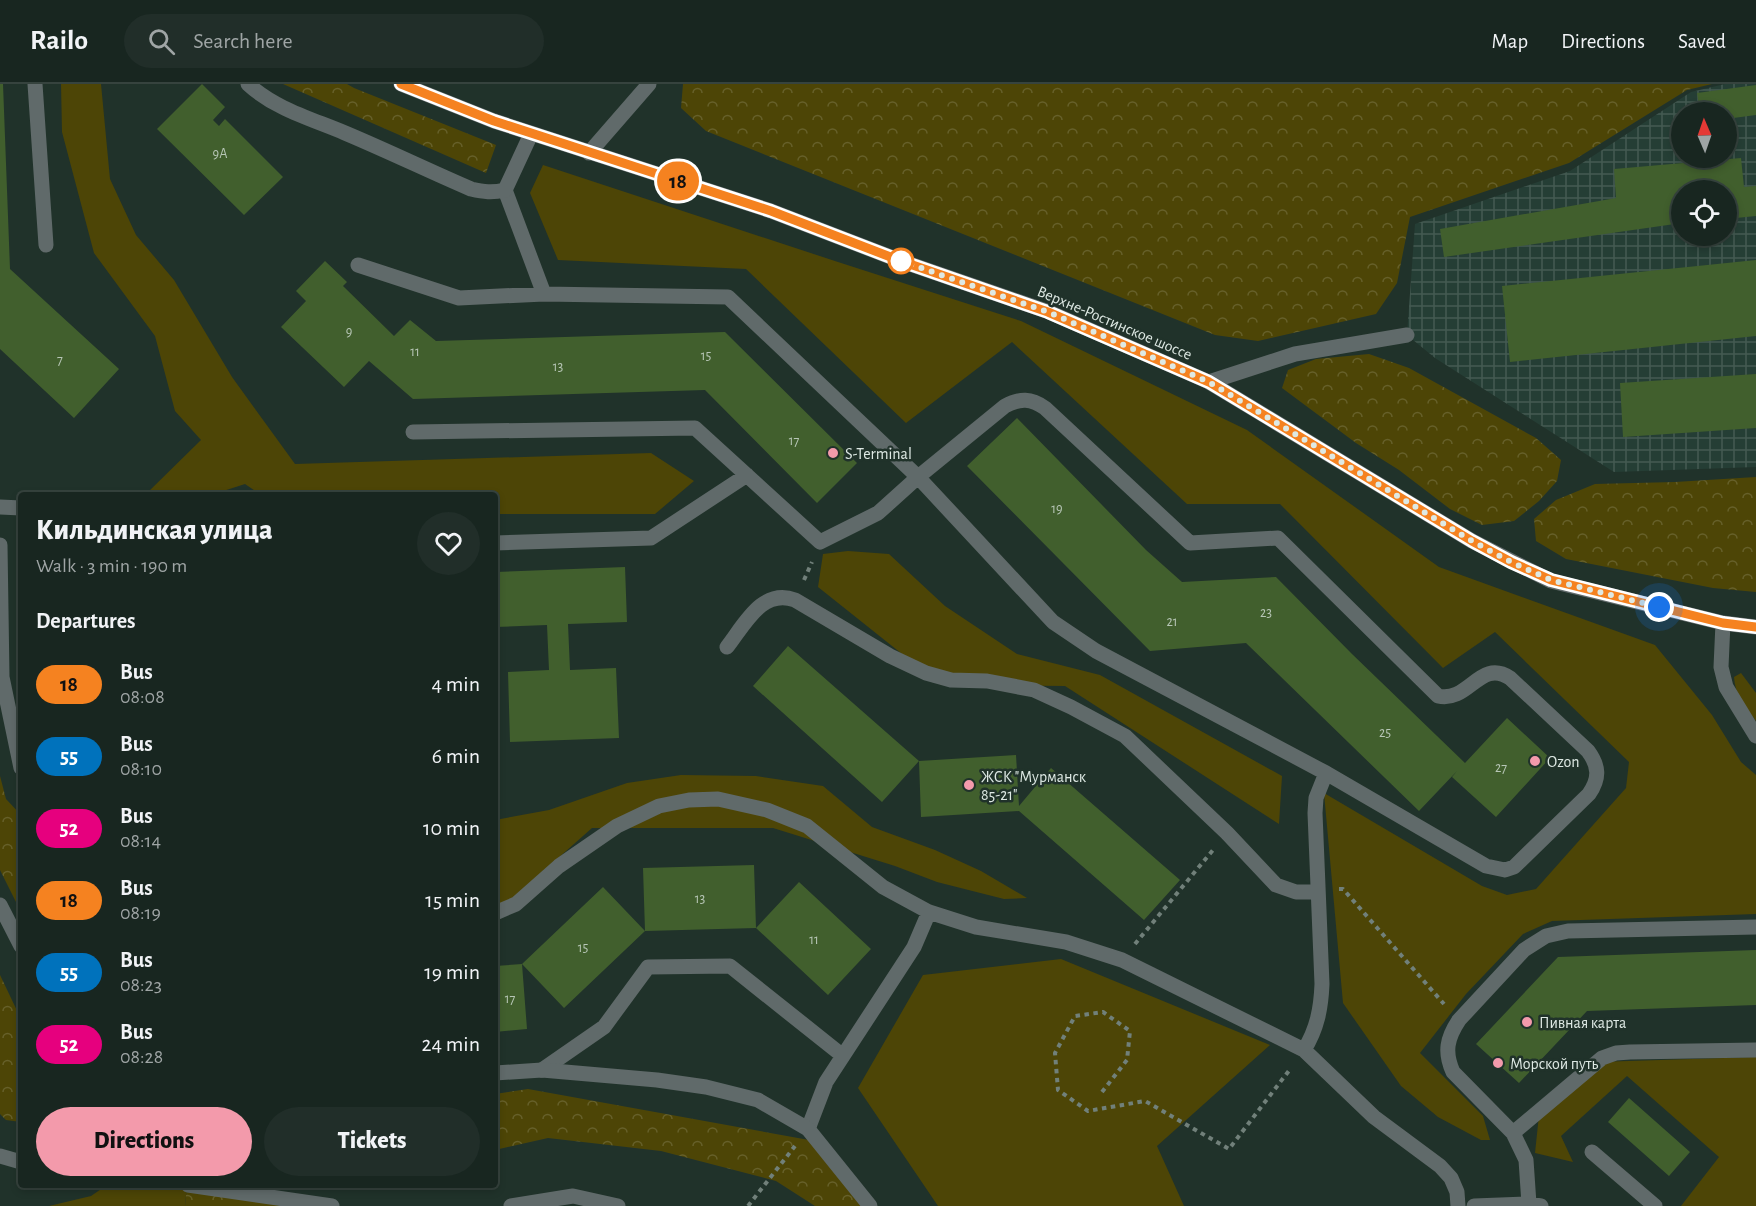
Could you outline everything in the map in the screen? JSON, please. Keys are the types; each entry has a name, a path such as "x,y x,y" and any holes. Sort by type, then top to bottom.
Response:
{"street":[{"path":"35,84 46,245"},
{"path":"248,84 259,95 290,111 345,132 471,189 494,193 505,190"},
{"name":"Верхне-Ростинское шоссе","path":"401,84 531,134 771,211 901,261 1048,312 1209,382 1423,512 1511,562 1551,580 1723,623 1756,627"},
{"path":"590,153 649,84"},
{"path":"531,134 505,190 544,294"},
{"path":"358,265 459,298 544,294 728,297 918,477 1053,622 1096,651 1326,773 1486,866 1505,870 1514,867 1589,794 1596,784 1598,773 1595,761 1588,751 1504,674 1489,673 1453,696 1438,696 1278,538 1190,543 1036,402 1025,399 1005,406 918,477 878,513 820,542 695,428 412,432"},
{"path":"1209,382 1295,354 1407,335"},
{"path":"498,543 651,538 747,475"},
{"path":"0,507 18,508"},
{"path":"0,545 2,677 18,754"},
{"path":"727,647 761,603 786,596 890,656 926,673 951,680 987,681 1034,690 1125,736 1227,833 1276,885 1296,892 1317,892"},
{"path":"1723,623 1721,667 1726,687 1756,736"},
{"path":"1304,1050 1313,1035 1320,1010 1322,984 1315,813 1318,792 1326,773"},
{"path":"498,912 516,904 560,866 617,826 659,807 689,800 718,799 767,810 807,826 883,887 929,912 976,927 1066,942 1122,960 1304,1050 1374,1117 1440,1166 1451,1178 1457,1192 1458,1206"},
{"path":"0,904 18,940"},
{"path":"808,1129 826,1083 914,947 929,912"},
{"path":"1474,1206 1535,1205 1526,1160 1513,1133 1453,1072 1447,1060 1446,1046 1450,1033 1459,1020 1524,950 1545,936 1568,931 1756,927"},
{"path":"542,1070 604,1027 648,967 730,966 843,1056"},
{"path":"1513,1133 1602,1058 1616,1053 1756,1050"},
{"path":"498,1073 542,1070 657,1080 706,1087 758,1100 808,1129 870,1206"},
{"path":"1592,1152 1655,1206"},
{"path":"0,1156 18,1161"},
{"path":"209,1188 332,1206"},
{"path":"511,1206 573,1196 618,1206"}],"path":[{"path":"795,600 820,542"},
{"path":"1153,921 1196,871"},
{"path":"1317,892 1343,889 1459,1020"},
{"path":"1102,1092 1127,1060 1130,1031 1103,1012 1075,1016 1055,1053 1058,1090 1088,1111 1145,1101 1228,1149 1304,1050"},
{"path":"748,1206 808,1129"}],"shaded area":[{"path":"1725,84 1756,84 1756,467 1614,472 1435,358 1407,335 1415,224 1570,171 1671,105 1671,168 1737,168 1737,102 1676,102 1691,92"}],"green space":[{"path":"61,84 101,84 110,179 136,235 174,280 232,377 295,464 651,453 694,481 655,514 498,514 498,492 257,492 245,484 220,492 148,492 201,440 175,411 155,336 94,253 62,132"},
{"path":"283,84 347,84 496,145 486,173"},
{"path":"683,84 1712,84 1687,90 1569,163 1410,217 1397,283 1376,314 1258,341 1215,335 706,131 681,108"},
{"path":"543,165 1021,321 1247,430 1439,567 1655,645 1712,715 1741,762 1756,775 1756,914 1552,921 1523,934 1466,994 1420,1053 1483,1116 1490,1140 1481,1140 1438,1117 1401,1086 1343,1003 1324,793 1482,886 1507,895 1536,889 1626,788 1629,762 1495,632 1443,668 1280,504 1187,504 1012,342 906,423 746,269 558,260 530,193"},
{"path":"1369,354 1409,368 1536,438 1561,460 1557,481 1539,501 1514,521 1482,525 1450,509 1399,470 1356,443 1282,388 1288,370 1316,359"},
{"path":"1756,477 1756,592 1713,588 1566,559 1536,541 1534,519 1556,500 1595,484"},
{"path":"848,551 889,554 945,606 1017,654 1100,675 1282,776 1279,824 1065,686 941,685 818,587 823,554"},
{"path":"1741,673 1756,693 1756,721 1744,706 1736,690 1734,677"},
{"path":"681,775 756,776 823,786 872,827 935,850 981,871 1027,898 1004,899 937,882 895,866 773,828 592,828 498,911 498,819 549,810 627,783"},
{"path":"0,776 6,799 18,812 18,906 0,870"},
{"path":"1061,959 1270,1045 1157,1146 1184,1206 938,1206 858,1088 923,975"},
{"path":"0,975 18,1013 18,1122 6,1120 0,1114"},
{"path":"1756,1057 1756,1206 1681,1206 1719,1157 1627,1076 1561,1136 1573,1162 1535,1153 1539,1115 1596,1062"},
{"path":"528,1089 820,1142 872,1206 815,1206 776,1181 661,1151 548,1138 498,1149 498,1094"},
{"path":"103,1188 187,1188 185,1206 49,1206 91,1196"},
{"path":"187,1188 208,1188 333,1206 185,1206"}],"building":[{"path":"0,84 3,84 10,269 119,369 74,418 0,349"},
{"path":"202,84 225,107 213,120 219,126 225,119 283,177 244,215 157,129"},
{"path":"1756,85 1756,115 1737,118 1737,102 1698,102 1697,93"},
{"path":"1737,158 1741,158 1744,187 1756,186 1756,216 1737,218 1737,180 1671,180 1671,225 1444,257 1440,229 1616,198 1614,169 1671,164 1671,168 1737,168"},
{"path":"1756,260 1756,336 1510,362 1502,286"},
{"path":"325,261 347,282 343,286 394,336 410,320 436,341 725,332 857,463 817,503 705,390 413,399 369,361 344,387 281,327 306,301 296,291"},
{"path":"1756,374 1756,428 1623,437 1620,383"},
{"path":"1017,418 1146,550 1182,582 1276,577 1465,763 1507,718 1550,758 1496,817 1452,777 1457,771 1419,811 1246,643 1150,651 967,466"},
{"path":"625,567 627,622 568,624 570,670 616,668 619,738 510,742 508,672 549,670 547,625 498,627 498,572"},
{"path":"788,646 919,761 882,802 753,686"},
{"name":"ЖСК \"Мурманск 85-21\"","path":"1016,755 1019,806 1051,768 1180,880 1144,920 1019,811 921,817 919,761"},
{"path":"754,865 756,928 645,931 643,868"},
{"path":"799,882 871,949 828,995 756,928"},
{"path":"603,887 645,931 564,1008 522,964"},
{"path":"1756,950 1756,1005 1587,1011 1519,1083 1476,1044 1558,957"},
{"path":"522,964 527,1029 498,1032 498,966"},
{"path":"1629,1098 1690,1152 1669,1176 1608,1122"}],"bus line":[{"name":"18","path":"401,84 494,121 771,211 901,261 1048,312 1209,382 1472,541 1551,580 1723,623 1756,627"}],"place":[{"name":"S-Terminal","path":"833,453"},
{"name":"Ozon","path":"1535,761"},
{"name":"ЖСК \"Мурманск 85-21\"","path":"969,785"},
{"name":"Пивная карта","path":"1527,1022"},
{"name":"Морской путь","path":"1498,1063"}],"route":[{"path":"901,261 1048,312 1209,382 1472,541 1511,562 1551,580 1659,607"}]}
